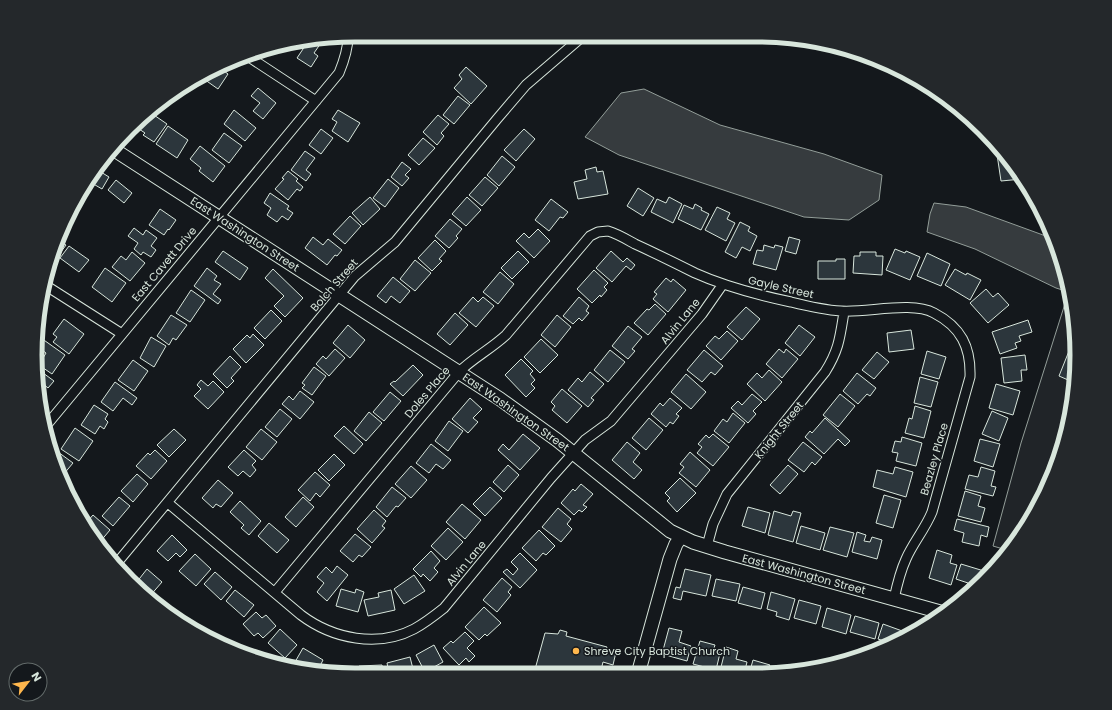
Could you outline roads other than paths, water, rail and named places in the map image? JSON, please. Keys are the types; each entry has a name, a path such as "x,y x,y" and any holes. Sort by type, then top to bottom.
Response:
{"street":[{"name":"East Cavett Drive","path":"49,422 339,73 345,60 348,42"},
{"name":"Bolch Street","path":"120,561 355,276 395,242 526,85 576,42"},
{"path":"253,59 316,101"},
{"name":"East Washington Street","path":"117,152 500,399 574,453 670,531 681,537 707,546 937,611"},
{"name":"Doles Place","path":"275,592 459,372 480,354 495,346 506,336 590,236 598,232 612,232"},
{"name":"Gayle Street","path":"612,232 696,273 723,284 760,296 825,310 844,312 912,308 934,312 951,324"},
{"name":"Alvin Lane","path":"168,503 309,621 335,634 363,640 382,639 413,630 444,608 551,478 585,440 611,422 702,314 723,284"},
{"path":"50,287 122,334"},
{"name":"Knight Street","path":"707,546 713,524 727,494 825,372 834,358 839,343 844,312"},
{"name":"Beazley Place","path":"894,599 906,558 932,512 970,377 970,363 964,342 961,335 951,324"},
{"path":"640,668 670,559 681,537"}],"place":[{"name":"Shreve City Baptist Church","path":"576,651"}]}
